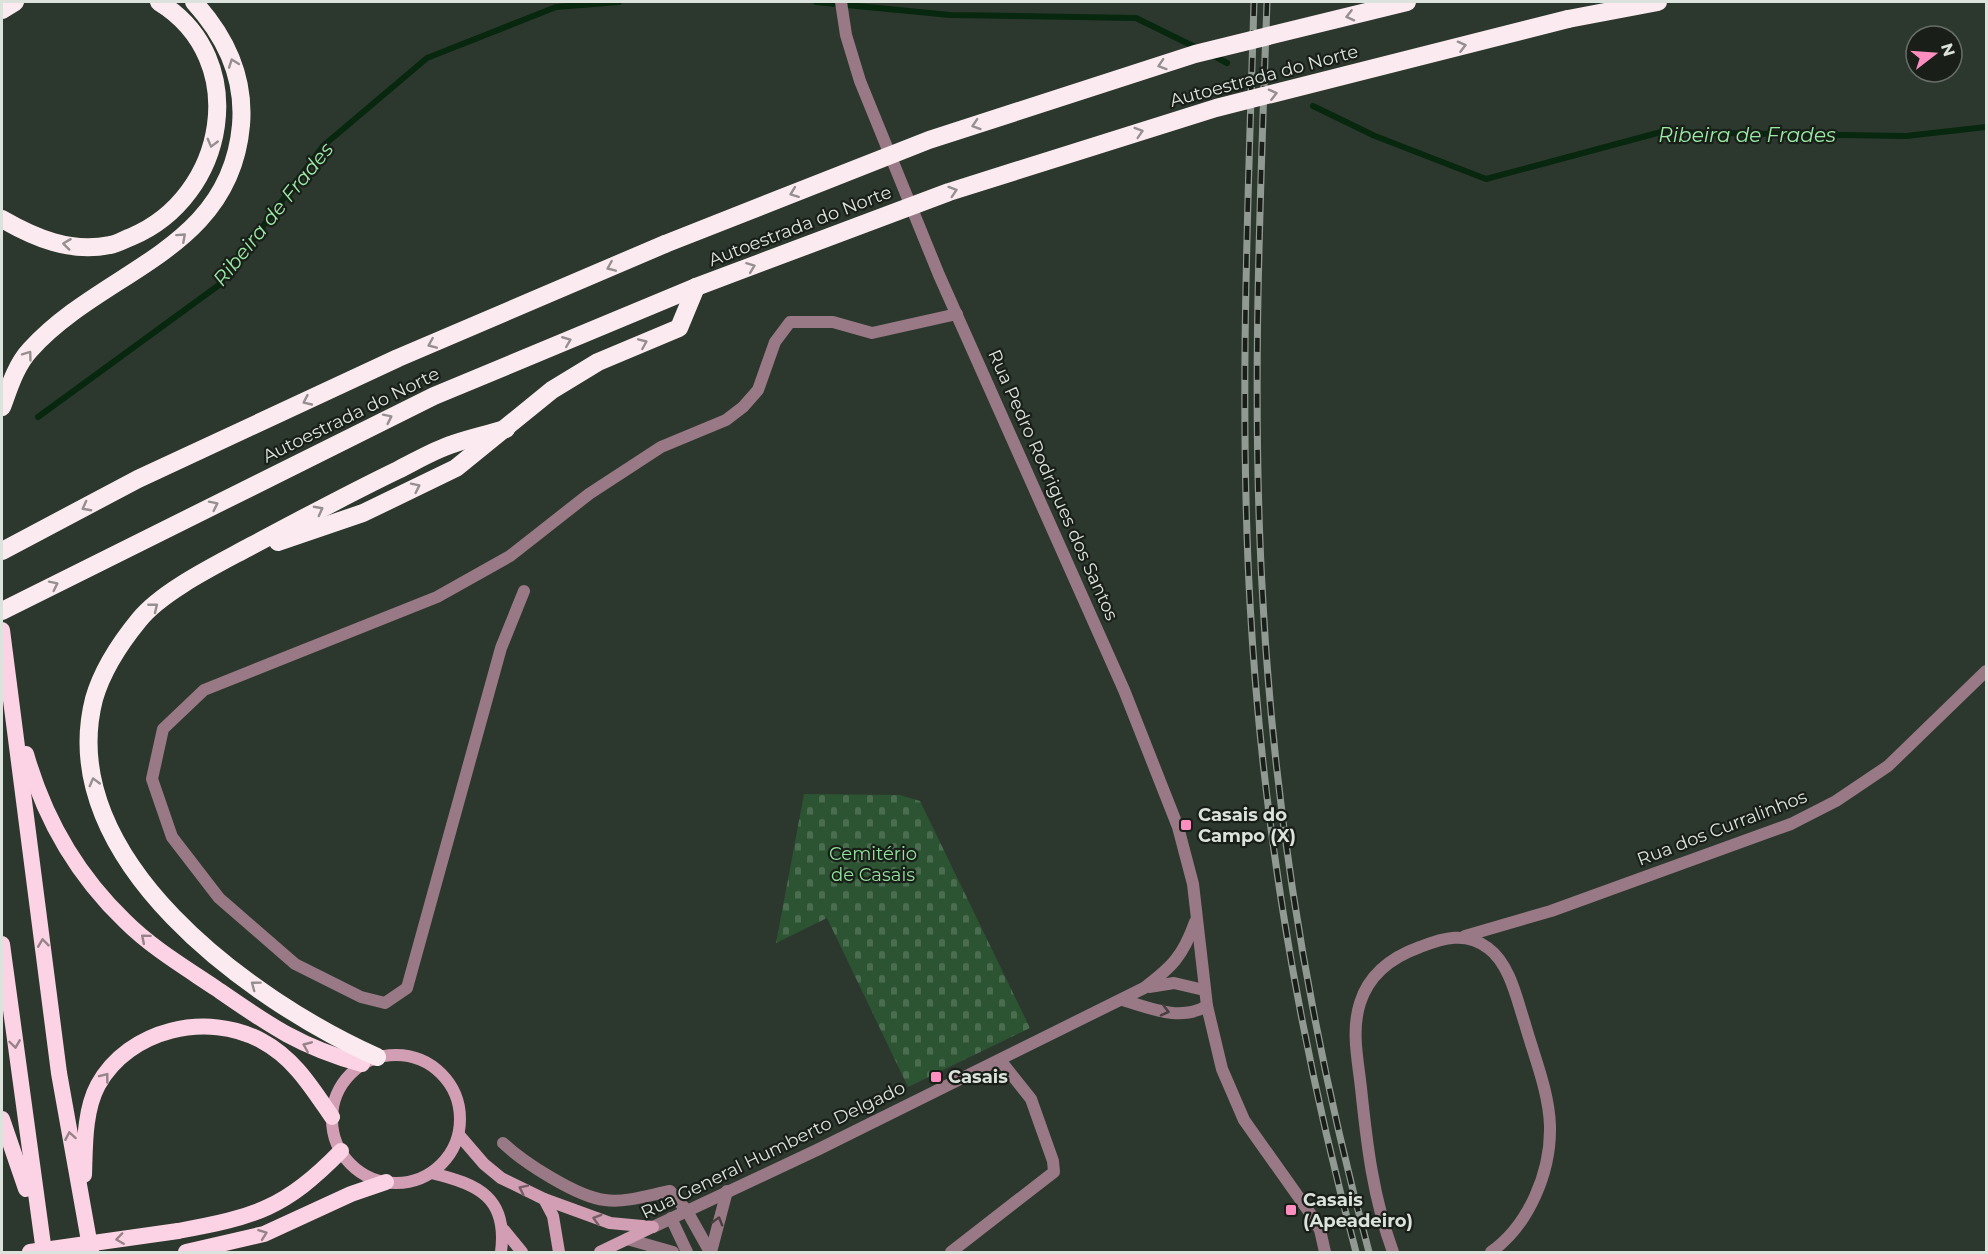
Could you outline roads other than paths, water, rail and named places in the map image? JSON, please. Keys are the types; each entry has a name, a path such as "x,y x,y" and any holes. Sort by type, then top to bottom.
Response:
{"highway":[{"path":"2,10 15,2"},
{"path":"2,219 36,239 71,246 110,245 148,230 179,206 199,178 213,145 219,105 213,68 198,36 171,9 159,2"},
{"path":"2,407 15,374 29,352 53,327 165,252 199,222 225,187 239,150 243,105 234,64 214,24 194,2"},
{"name":"Autoestrada do Norte","path":"2,551 138,479 398,358 664,244 929,141 995,119 1195,54 1407,2"},
{"name":"Autoestrada do Norte","path":"2,611 434,396 696,287 949,192 1216,108 1568,20 1658,2"},
{"path":"370,1060 260,988 200,943 163,907 126,858 108,825 92,777 88,737 95,697 111,661 140,618 178,588 231,557 363,513 456,468 552,390 598,362 678,327 696,287"},
{"path":"2,630 59,1073 91,1252"},
{"path":"12,707 30,767 49,816 69,853 96,889 126,922 160,950 296,1041 325,1054 370,1060"},
{"path":"2,944 38,1223 44,1252"},
{"path":"83,1215 84,1149 89,1114 98,1086 117,1062 139,1043 171,1029 205,1026 236,1031 261,1041 289,1060 307,1080 332,1117"},
{"path":"2,1119 38,1223"},
{"path":"30,1252 221,1223 280,1203 312,1180 341,1151"},
{"path":"186,1252 264,1234 351,1194 386,1182"}],"main road":[{"path":"397,1054 416,1057 433,1066 447,1079 457,1096 461,1115 459,1135 453,1150 431,1173 416,1180 386,1182 368,1176 352,1166 341,1151 334,1135 332,1117 336,1096 346,1078 370,1060 397,1054"},
{"path":"459,1135 484,1164 501,1178 544,1199 609,1223 653,1227"},
{"path":"431,1173 481,1191 500,1214 504,1230 501,1252"},
{"path":"544,1199 553,1216 559,1252"},
{"name":"Rua General Humberto Delgado","path":"600,1252 653,1227"},
{"path":"504,1230 522,1252"}],"street":[{"name":"Rua Pedro Rodrigues dos Santos","path":"841,2 846,35 860,81 957,314 1124,690 1180,836 1193,884 1207,1006 1231,1094 1244,1120 1312,1216 1320,1230 1325,1252"},
{"path":"524,591 501,648 407,988 385,1003 361,997 295,964 219,898 172,837 152,779 163,729 204,690 437,597 510,556 589,494 661,447 726,420 743,407 758,390 775,342 790,322 833,322 872,333 957,314"},
{"name":"Rua dos Curralinhos","path":"1393,1252 1370,1174 1354,1030 1360,1002 1373,977 1397,955 1436,941 1465,936 1551,911 1791,824 1836,801 1888,766 1986,671"},
{"name":"Rua General Humberto Delgado","path":"653,1227 1144,988 1170,969 1179,957 1196,918"},
{"path":"1465,936 1489,948 1504,967 1515,993 1541,1082 1550,1125 1547,1152 1536,1194 1521,1222 1491,1252"},
{"path":"1144,988 1174,983 1204,990"},
{"path":"1122,1000 1171,1014 1191,1014 1207,1006"},
{"path":"951,1252 1054,1172 1053,1161 1030,1099 1000,1060"},
{"path":"502,1143 522,1161 588,1195 604,1200 620,1200 670,1191 687,1210 710,1252"},
{"path":"710,1252 727,1191"},
{"path":"671,1218 687,1252"},
{"path":"627,1239 673,1252"}],"waterway":[{"name":"Ribeira de Frades","path":"38,417 219,285 323,146 427,58 556,7 619,2"},
{"name":"Ribeira de Frades","path":"816,2 950,15 1136,18 1197,48"},
{"name":"Ribeira de Frades","path":"1212,55 1227,63"},
{"name":"Ribeira de Frades","path":"1313,106 1375,136 1486,179 1661,132 1906,136 1986,127"}],"railway":[{"path":"1254,2 1247,227 1245,453 1250,603 1256,685 1274,849 1286,930 1317,1092 1356,1252"},
{"path":"1267,2 1259,227 1257,378 1259,528 1269,685 1287,849 1299,930 1330,1092 1369,1252"}],"place":[{"name":"Casais do Campo (X)","path":"1186,825"},
{"name":"Casais","path":"936,1077"},
{"name":"Casais (Apeadeiro)","path":"1291,1210"}],"park label":[{"name":"Cemitério de Casais","path":"873,864"}]}
